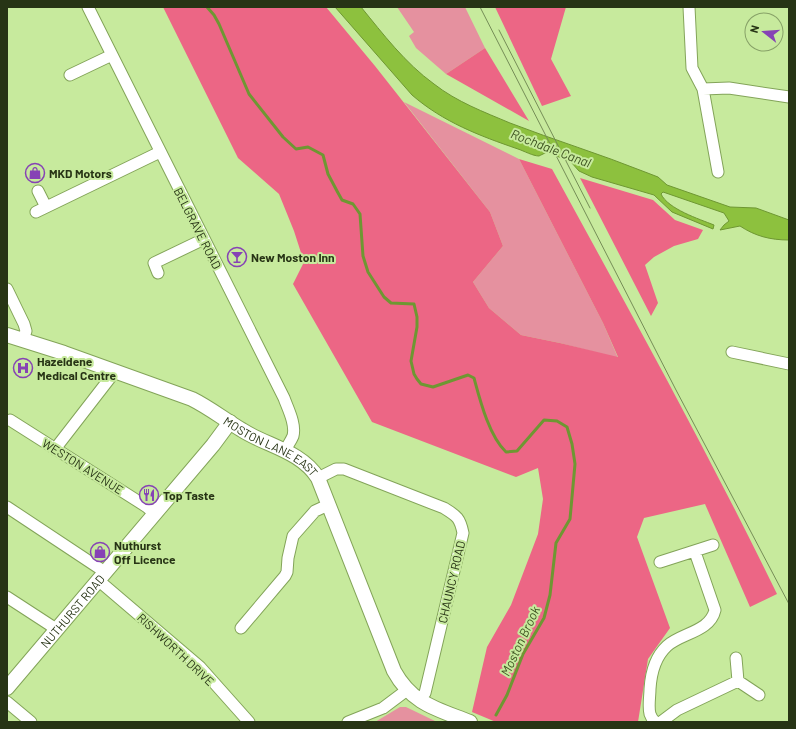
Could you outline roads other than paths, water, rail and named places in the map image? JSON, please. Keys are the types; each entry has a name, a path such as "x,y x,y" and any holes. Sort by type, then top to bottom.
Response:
{"street":[{"name":"BELGRAVE ROAD","path":"88,7 288,408 293,426 293,435 285,450"},
{"path":"689,7 692,68 703,90 718,172"},
{"path":"70,75 112,55"},
{"path":"703,90 729,88 789,97"},
{"path":"38,191 41,210 160,152"},
{"path":"158,273 154,263 204,239"},
{"path":"7,289 24,324 26,331 23,340"},
{"name":"MOSTON LANE EAST","path":"7,335 113,370 192,399 243,431 285,450 307,464 318,478 394,671 407,690 419,700 470,722"},
{"path":"732,352 789,364"},
{"path":"55,449 110,378 113,370"},
{"name":"WESTON AVENUE","path":"10,420 147,507 155,514"},
{"name":"NUTHURST ROAD","path":"7,688 213,445 230,422"},
{"name":"CHAUNCY ROAD","path":"318,478 336,469 344,469 444,508 458,518 461,524 463,533 425,693 419,700"},
{"path":"242,629 285,576 293,536 314,511 328,505"},
{"name":"RISHWORTH DRIVE","path":"7,507 98,566 102,576 200,668 249,722"},
{"path":"660,562 713,545"},
{"path":"655,722 650,713 650,688 652,672 657,658 667,646 677,639 709,623 713,618 715,610 695,552"},
{"path":"7,597 56,630"},
{"path":"736,658 738,680 759,695"},
{"path":"661,722 677,710 738,680"},
{"path":"348,722 384,708 407,690"},
{"path":"7,702 31,722"}],"water":[{"name":"Rochdale Canal","path":"335,7 361,7 413,67 423,76 461,101 510,123 658,177 667,185 730,207 756,208 789,220 789,240 763,237 740,226 720,230 729,221 724,213 663,192 661,194 677,209 692,217 714,225 713,229 672,212 654,195 592,177 579,171 571,162 547,152 539,156 531,154 449,121 424,105 412,95"}],"waterway":[{"name":"Moston Brook","path":"207,7 219,24 249,94 283,137 296,149 308,147 323,155 328,174 342,200 353,204 360,214 363,256 368,272 384,297 391,303 414,304 417,317 417,327 411,361 414,374 421,384 433,387 468,375 474,378 482,407 490,427 500,445 506,452 517,451 544,420 557,421 567,427 572,444 575,464 570,519 556,543 550,595 544,618 523,654 507,695 496,715"}],"tram line":[{"path":"480,7 676,390 789,604"},
{"path":"499,30 590,208"}],"place":[{"name":"MKD Motors","path":"35,173"},
{"name":"New Moston Inn","path":"237,257"},
{"name":"Hazeldene Medical Centre","path":"23,368"},
{"name":"Top Taste","path":"149,495"},
{"name":"Nuthurst Off Licence","path":"100,552"}]}
